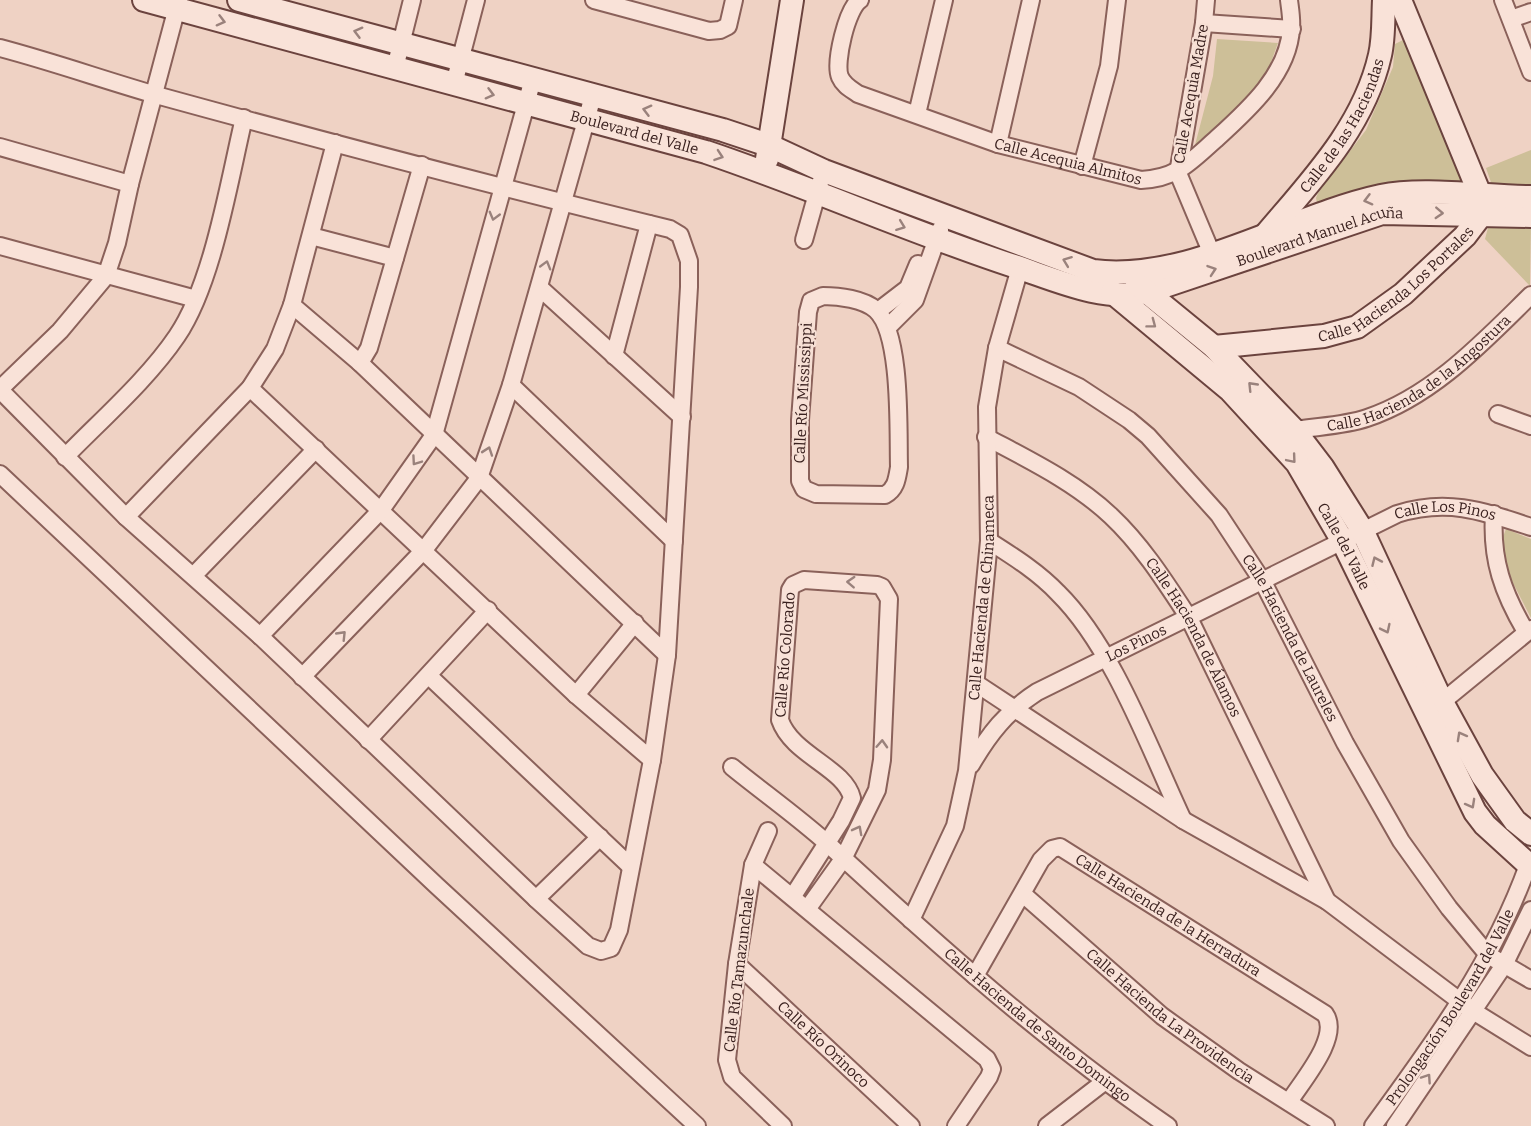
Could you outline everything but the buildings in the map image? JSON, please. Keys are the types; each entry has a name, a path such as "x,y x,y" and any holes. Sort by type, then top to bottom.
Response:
{"street":[{"name":"Boulevard del Valle","path":"144,0 178,5 395,68 706,152 765,172 932,239 1115,296"},
{"name":"Boulevard del Valle","path":"239,0 768,145 824,171 1093,271 1124,273"},
{"path":"395,68 412,0"},
{"path":"454,84 476,0"},
{"path":"594,0 709,31 720,30 728,26 735,0"},
{"path":"765,172 792,0"},
{"name":"Calle Acequia Almitos","path":"860,0 852,8 838,70 847,87 858,94 998,144 1141,180 1158,179 1178,172 1258,99 1282,58 1292,29 1289,0"},
{"path":"917,114 944,0"},
{"path":"998,144 1032,0"},
{"path":"1083,166 1109,66 1117,0"},
{"name":"Calle Acequia Madre","path":"1206,0 1178,172 1212,254"},
{"name":"Calle de las Haciendas","path":"1265,235 1317,174 1344,137 1363,103 1380,55 1384,0"},
{"path":"1400,0 1481,206"},
{"path":"1503,0 1531,72"},
{"path":"0,48 70,66 153,94 502,188 649,224 680,235 689,261 667,655 652,760 629,865 615,944 606,951 588,946 536,899 260,636 126,517 0,390 60,331 106,276 117,243 153,94 178,5"},
{"path":"1511,19 1531,12"},
{"path":"1204,23 1292,29"},
{"path":"260,636 381,510 434,435 533,79"},
{"path":"302,677 424,550 479,478 511,385 540,288 593,96"},
{"path":"65,457 163,354 177,336 196,299 215,238 244,118"},
{"path":"126,517 250,388 274,349 292,304 335,144"},
{"path":"0,147 130,184"},
{"path":"360,363 369,348 422,165"},
{"path":"804,240 824,171"},
{"name":"Boulevard Manuel Acuña","path":"1124,273 1151,270 1212,254 1383,196 1420,193 1531,216"},
{"name":"Boulevard Manuel Acuña","path":"1115,296 1147,292 1382,213 1481,206 1531,197"},
{"name":"Calle Hacienda Los Portales","path":"1214,347 1324,336 1357,327 1403,294 1437,264 1465,236 1481,206"},
{"path":"888,327 915,300 941,214"},
{"path":"614,356 649,224"},
{"path":"310,236 395,258"},
{"path":"878,311 908,288 932,239"},
{"path":"0,246 196,299"},
{"name":"Calle Hacienda de Chinameca","path":"911,920 955,826 967,771 989,541 986,437 988,390 997,348 1020,268"},
{"name":"Calle del Valle","path":"1093,271 1115,296 1199,362 1230,390 1272,435 1352,535 1475,812 1485,825 1530,861"},
{"name":"Calle del Valle","path":"1124,273 1214,347 1294,430 1497,799 1515,821 1531,834"},
{"path":"540,288 682,417"},
{"name":"Calle Hacienda de la Angostura","path":"1272,435 1368,418 1419,393 1465,358 1531,295"},
{"name":"Calle Río Mississippi","path":"832,296 859,302 878,311 888,327 896,366 898,467 896,483 891,492 876,496 809,491 800,481 799,470 800,420 809,306 816,298 832,296"},
{"path":"292,304 360,363 667,655"},
{"name":"Calle Hacienda de Laureles","path":"997,348 1105,402 1148,436 1219,514 1263,582 1378,803 1442,898 1488,955 1531,980"},
{"path":"511,385 674,542"},
{"path":"250,388 576,695 652,760"},
{"path":"1498,414 1531,426"},
{"name":"Calle Hacienda de Álamos","path":"986,437 1045,468 1111,516 1143,552 1189,618 1327,901"},
{"path":"194,575 316,449"},
{"path":"0,474 437,886 697,1126"},
{"name":"Calle Los Pinos","path":"1352,535 1397,514 1430,505 1458,506 1494,514 1531,527"},
{"path":"1442,702 1528,631 1496,564 1492,543 1494,514"},
{"name":"Los Pinos","path":"967,771 993,728 1014,707 1053,683 1263,582 1352,535"},
{"path":"989,541 1036,571 1060,594 1106,656 1183,820"},
{"name":"Calle Río Colorado","path":"827,844 852,798 851,793 843,783 787,737 780,720 790,590 793,585 804,580 877,585 882,587 889,599 880,777 873,801 843,859"},
{"path":"368,740 488,610"},
{"path":"576,695 634,623"},
{"path":"429,676 629,865"},
{"path":"977,684 1183,820 1327,901 1466,1006 1531,1047"},
{"name":"Calle Hacienda de Santo Domingo","path":"732,767 827,844 975,976 1104,1082 1168,1126"},
{"name":"Calle Río Tamazunchale","path":"768,831 753,865 730,1018 728,1070 742,1088 783,1126"},
{"path":"536,899 600,837"},
{"path":"793,896 827,844"},
{"name":"Calle Hacienda de la Herradura","path":"975,976 1046,853 1060,847 1325,1014 1330,1021 1329,1035 1289,1102"},
{"path":"808,908 843,859"},
{"name":"Prolongación Boulevard del Valle","path":"1395,1126 1466,1006 1518,894 1530,861"},
{"path":"753,865 808,908 991,1064 988,1077 956,1126"},
{"name":"Calle Hacienda La Providencia","path":"1024,894 1162,1016 1326,1126"},
{"name":"Prolongación Boulevard del Valle","path":"1373,1126 1466,1006 1504,965 1531,910"},
{"name":"Calle Río Orinoco","path":"737,964 911,1126"},
{"path":"1047,1126 1104,1082"}],"shaded area":[{"path":"1217,39 1278,43 1266,74 1244,104 1213,136 1195,145 1213,76"},
{"path":"1405,39 1411,45 1465,191 1318,207 1316,198 1318,193 1366,130 1393,67 1395,44"},
{"path":"1531,150 1531,191 1494,191 1486,168"},
{"path":"1489,224 1531,225 1530,286 1485,239"},
{"path":"1506,529 1531,539 1531,618 1497,552"}]}
